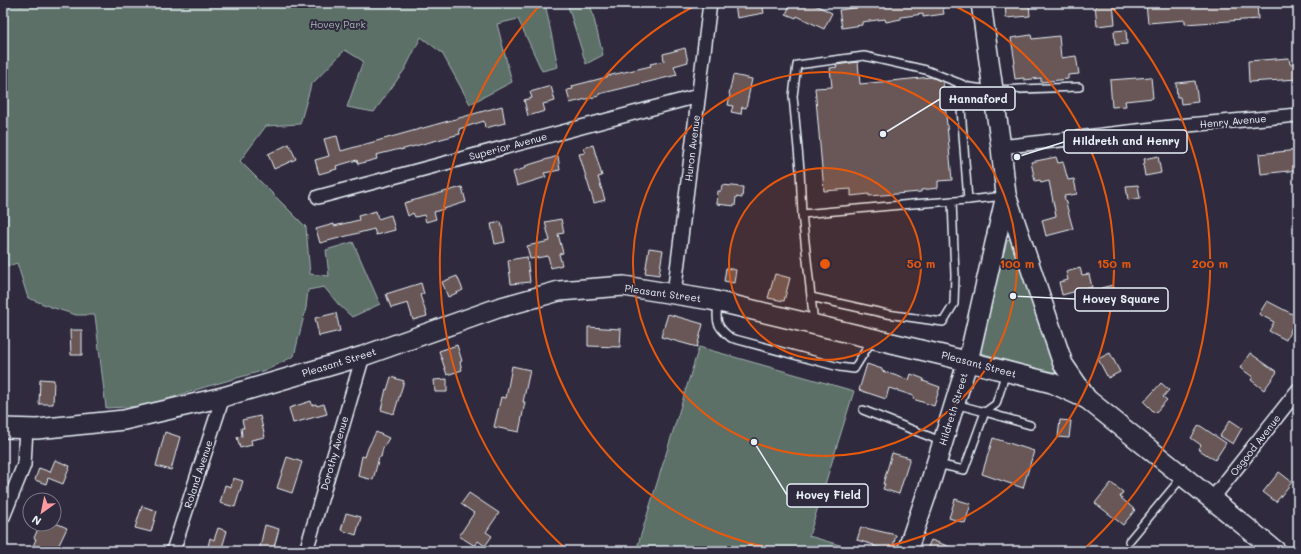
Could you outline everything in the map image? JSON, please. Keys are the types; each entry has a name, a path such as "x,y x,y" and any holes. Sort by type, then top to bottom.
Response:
{"main road":[{"name":"Hildreth Street","path":"907,551 968,361 1006,195 1001,146 981,3"},
{"path":"1006,195 1063,364 1087,399"},
{"name":"Pleasant Street","path":"3,428 37,428 124,420 223,397 363,356 498,308 559,291 624,286 718,302 968,361 1052,384 1087,399 1276,551"}],"street":[{"name":"Huron Avenue","path":"674,294 710,3"},
{"name":"Superior Avenue","path":"318,197 698,96"},
{"name":"Henry Avenue","path":"1001,146 1182,125 1298,115"},
{"name":"Dorothy Avenue","path":"306,551 363,356"},
{"name":"Osgood Avenue","path":"1212,500 1298,390"},
{"name":"Roland Avenue","path":"173,551 223,397"},
{"path":"3,517 24,465 26,428"}],"lane":[{"path":"814,324 802,214 800,170 793,96 798,65 864,56 926,70 970,87 993,90 1079,87"},
{"path":"959,83 968,200"},
{"path":"802,214 968,200 1006,195"},
{"path":"811,297 886,314 943,322 954,304 955,275 952,201"},
{"path":"718,302 716,321 721,330 731,338 839,367 854,369 872,339"},
{"path":"936,464 964,470 985,412 996,404 1006,372"},
{"path":"955,404 1030,425"},
{"path":"863,410 943,442"},
{"path":"1129,542 1183,476"}],"green space":[{"name":"Hovey Park","path":"3,3 16,3 21,6 27,3 545,3 558,67 542,71 518,19 497,24 512,82 470,104 442,53 421,37 405,69 374,112 347,107 363,61 345,50 311,85 300,124 266,126 240,161 306,227 310,274 329,276 326,250 353,242 380,304 352,317 339,305 324,287 308,290 306,308 294,356 269,369 146,406 106,408 95,315 76,315 28,298 17,263 3,268"},
{"path":"567,3 590,3 603,55 586,64"},
{"path":"1010,238 1015,241 1059,375 977,352 1007,241"},
{"path":"699,347 854,391 809,536 860,551 636,551"}],"building":[{"path":"762,3 764,13 737,18 735,4"},
{"path":"791,3 811,3 832,13 824,29 797,16 796,18 786,14"},
{"path":"879,3 879,5 891,3 942,3 944,14 923,17 923,14 901,17 901,19 886,22 885,19 862,22 862,25 842,28 839,10"},
{"path":"1005,3 1029,3 1030,16 1006,18"},
{"path":"1095,3 1113,3 1115,24 1097,26"},
{"path":"1257,3 1258,19 1185,24 1185,20 1148,23 1146,4"},
{"path":"1126,30 1127,44 1115,45 1114,31"},
{"path":"1031,35 1032,39 1059,36 1061,58 1076,56 1079,74 1068,75 1068,79 1041,82 1041,78 1024,80 1024,78 1015,79 1013,63 1015,63 1011,38"},
{"path":"685,48 688,62 674,66 677,75 599,94 599,96 570,103 567,90 573,89 572,86 651,66 650,64 664,61 663,54"},
{"path":"1289,58 1290,64 1298,63 1298,79 1249,82 1248,61"},
{"path":"858,62 860,84 931,77 943,82 952,180 938,181 938,188 921,190 921,192 851,196 851,189 824,191 815,88 832,87 830,68 837,67 836,65"},
{"path":"733,75 752,79 746,108 742,107 741,114 731,112 733,106 728,105"},
{"path":"1151,77 1153,98 1125,101 1126,106 1112,107 1110,80"},
{"path":"1195,81 1198,102 1181,104 1180,97 1177,97 1176,83"},
{"path":"551,86 555,101 543,104 545,111 528,116 524,100 532,98 530,92"},
{"path":"502,106 505,123 485,128 484,121 459,129 460,134 376,155 377,159 358,164 357,160 336,166 337,169 319,174 315,160 329,156 324,139 337,136 341,151"},
{"path":"289,144 296,159 274,169 268,154"},
{"path":"593,145 602,176 598,177 605,200 594,203 579,154 585,153 583,148"},
{"path":"1298,150 1298,170 1261,174 1259,154"},
{"path":"558,156 560,170 544,173 546,177 517,186 513,172 526,168 525,166"},
{"path":"1158,156 1161,173 1145,176 1143,164 1145,163 1144,159"},
{"path":"1056,157 1058,163 1063,162 1068,180 1074,179 1077,194 1064,196 1073,229 1046,236 1042,220 1056,216 1049,181 1041,183 1040,180 1035,181 1031,162"},
{"path":"722,185 743,187 742,198 736,197 735,206 717,204 718,191 721,191"},
{"path":"1138,185 1140,198 1128,200 1126,186"},
{"path":"462,187 466,202 434,212 436,219 426,222 424,215 415,217 413,213 408,216 404,203"},
{"path":"376,211 378,219 391,215 395,230 376,235 374,229 320,243 316,229 334,224 334,226 359,220 358,216"},
{"path":"561,219 564,233 558,234 563,253 559,254 562,265 551,268 548,256 530,259 527,246 550,241 545,222"},
{"path":"501,222 505,242 495,244 491,224"},
{"path":"649,248 663,250 659,275 645,273"},
{"path":"527,257 530,282 511,284 508,260"},
{"path":"726,268 736,270 734,283 724,281"},
{"path":"1080,268 1082,275 1089,274 1092,287 1062,295 1059,282 1068,280 1066,272"},
{"path":"775,274 790,278 784,301 768,298"},
{"path":"457,276 463,290 448,297 442,282"},
{"path":"421,283 424,294 420,295 427,316 413,320 408,303 391,308 386,294"},
{"path":"1113,285 1117,297 1105,300 1101,288"},
{"path":"1267,301 1296,316 1286,340 1269,331 1274,322 1259,314"},
{"path":"336,313 340,331 319,336 315,318"},
{"path":"668,314 703,324 697,347 661,337"},
{"path":"588,327 621,329 620,347 588,346"},
{"path":"70,330 82,330 82,355 71,355"},
{"path":"457,345 462,361 460,362 462,370 447,375 439,351"},
{"path":"1110,353 1120,372 1108,378 1098,359"},
{"path":"1250,353 1277,372 1264,390 1251,380 1253,377 1240,368"},
{"path":"867,364 882,369 882,371 909,380 911,374 924,379 923,381 940,387 934,406 913,399 914,396 889,388 886,399 859,390"},
{"path":"512,366 530,370 523,402 525,402 519,432 494,427 501,397 506,398"},
{"path":"391,377 404,381 394,414 381,410 386,389 387,390"},
{"path":"40,379 54,380 53,404 39,404"},
{"path":"447,379 447,392 435,392 434,380"},
{"path":"1161,383 1169,390 1163,397 1167,400 1155,413 1144,402"},
{"path":"311,401 312,405 316,404 317,406 324,404 327,414 293,423 289,408"},
{"path":"260,416 265,437 251,440 252,445 240,448 237,437 242,436 241,428 244,428 242,420"},
{"path":"1060,420 1071,421 1069,438 1058,437"},
{"path":"1230,420 1242,428 1233,444 1220,436"},
{"path":"1199,425 1226,443 1215,460 1198,449 1201,445 1191,438"},
{"path":"165,432 180,437 171,470 156,466"},
{"path":"376,432 389,438 383,448 381,457 379,457 373,480 358,476 362,456 365,457"},
{"path":"993,438 1034,451 1023,488 982,474"},
{"path":"892,453 910,458 899,494 883,489 885,484 883,484"},
{"path":"287,457 302,462 292,493 277,488"},
{"path":"55,460 70,466 63,484 48,478 46,484 35,480 39,468 50,472"},
{"path":"1279,472 1292,482 1276,502 1263,492"},
{"path":"233,478 243,481 235,507 220,503 225,485 231,487"},
{"path":"1111,483 1123,492 1120,497 1135,510 1123,525 1095,503"},
{"path":"469,493 499,513 486,532 492,536 485,546 478,541 475,546 459,536 474,513 461,504"},
{"path":"955,499 971,504 965,523 949,518"},
{"path":"142,506 157,511 151,532 135,528"},
{"path":"346,513 361,517 356,535 341,530"},
{"path":"265,525 279,529 273,551 259,551"},
{"path":"62,526 67,528 56,551 31,551 36,539 34,538 37,532 62,532"},
{"path":"861,527 896,535 892,551 857,540"},
{"path":"218,528 227,531 221,551 207,551 210,538 214,540"},
{"path":"931,540 959,550 959,551 926,551"}],"place":[{"name":"Hannaford","path":"883,134"},
{"name":"Hildreth and Henry","path":"1017,157"},
{"name":"Hovey Square","path":"1013,296"},
{"name":"Hovey Field","path":"754,442"}]}
